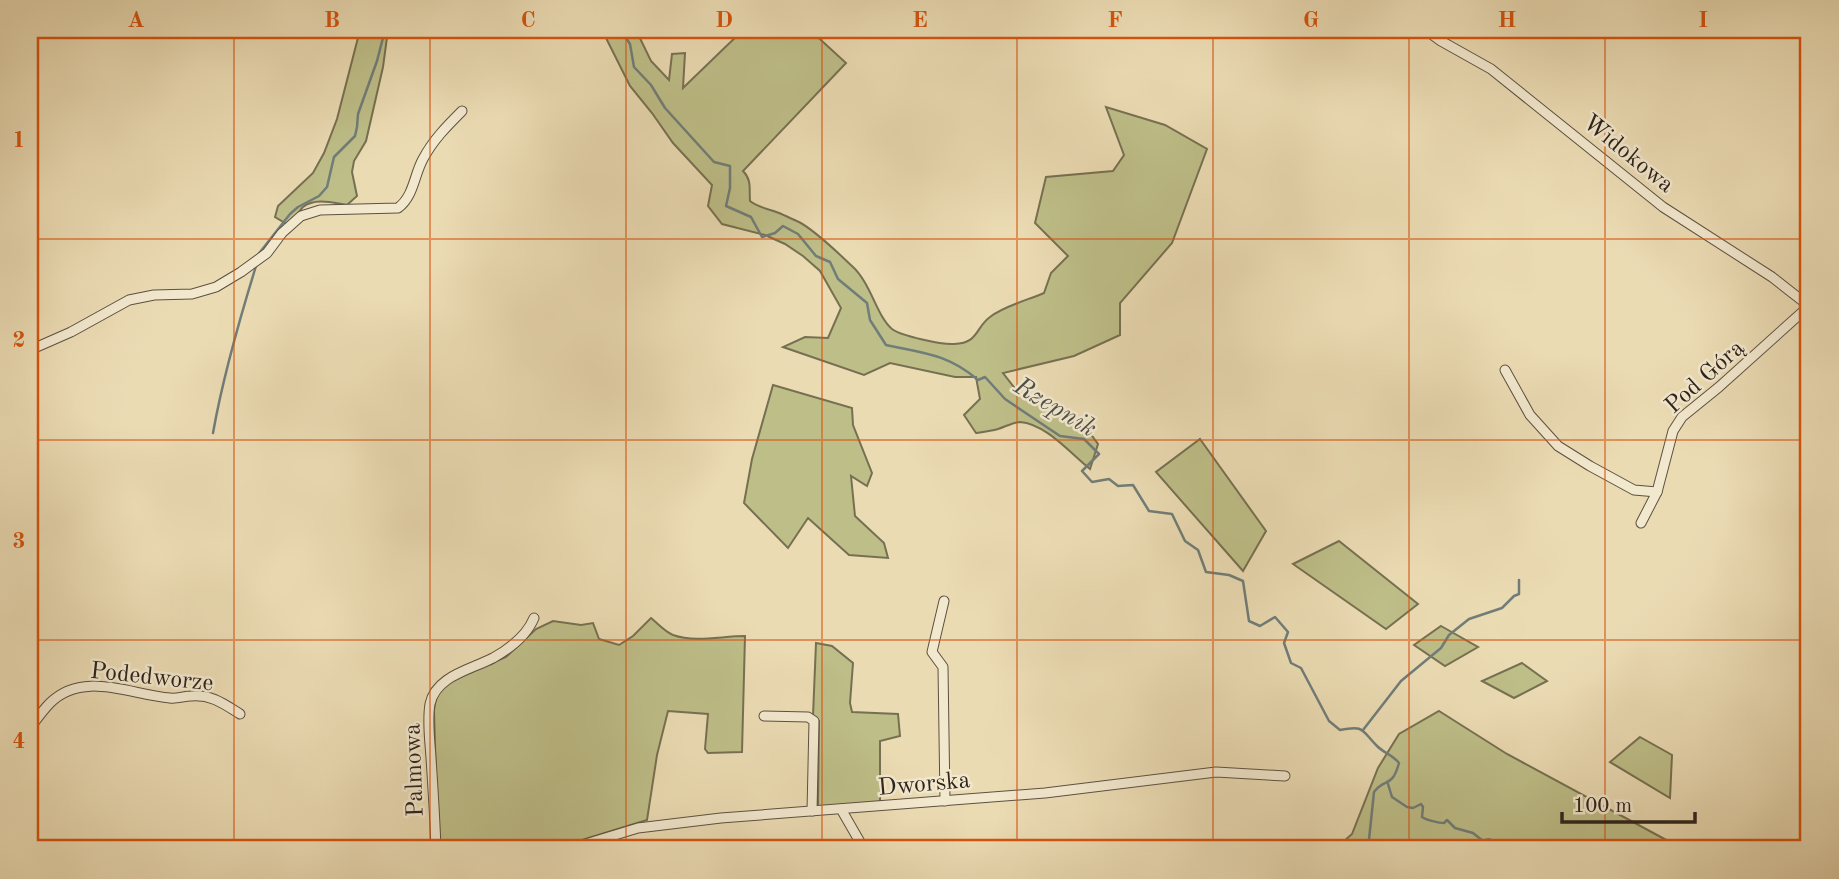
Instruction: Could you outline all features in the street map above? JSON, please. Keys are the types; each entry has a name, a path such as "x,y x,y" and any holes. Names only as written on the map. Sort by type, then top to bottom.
{"street":[{"name":"Widokowa","path":"1426,30 1491,69 1663,207 1772,277 1809,306"},
{"path":"30,350 71,332 129,300 154,295 192,294 216,287 267,253 282,233 300,216 320,210 398,208 406,202 421,162 435,137 462,111"},
{"name":"Pod Górą","path":"1641,523 1657,492 1673,430 1682,417 1809,306"},
{"path":"1505,370 1530,415 1558,446 1634,490 1657,492"},
{"path":"944,601 932,652 943,667 945,801"},
{"name":"Palmowa","path":"436,849 429,730 430,703 439,686 455,675 508,649 530,628 534,618"},
{"name":"Podedworze","path":"30,728 50,703 60,696 77,688 99,686 172,699 204,695 218,700 240,714"},
{"path":"764,716 808,717 814,722 812,811"},
{"name":"Dworska","path":"569,849 638,828 720,818 1045,793 1216,772 1285,776"},
{"path":"842,809 864,849"}],"green space":[{"path":"360,30 388,30 383,67 366,141 354,161 352,172 357,196 347,205 325,202 308,204 301,209 290,226 275,217 278,206 313,173 324,153 337,119"},
{"path":"602,30 636,30 651,61 669,80 672,54 685,53 683,88 743,30 810,30 846,63 743,171 749,181 750,201 799,222 812,231 859,273 892,329 932,342 954,344 968,341 985,321 996,313 1044,293 1051,273 1068,256 1035,223 1046,177 1113,171 1124,155 1106,107 1165,125 1207,149 1172,243 1120,303 1120,335 1074,356 1003,373 1017,391 1084,425 1098,444 1090,469 1057,440 1030,424 1017,422 976,433 964,415 980,399 976,377 955,377 890,363 864,375 783,347 805,337 828,338 841,308 820,271 785,244 765,235 722,224 708,206 712,185 673,143 630,86"},
{"path":"773,385 852,408 853,425 872,473 867,486 851,476 855,516 884,543 888,558 849,555 808,518 788,548 744,503 752,459"},
{"path":"1200,439 1266,531 1243,571 1156,472"},
{"path":"1339,541 1418,604 1386,629 1293,564"},
{"path":"651,618 667,632 682,637 700,639 745,636 742,752 708,753 705,749 708,714 668,711 657,755 647,820 553,849 438,849 434,710 436,697 447,683 506,657 536,629 553,621 581,625 593,623 599,639 619,645 633,636"},
{"path":"1441,626 1478,647 1445,666 1414,645"},
{"path":"816,643 832,646 853,663 850,703 852,712 898,714 900,736 880,741 880,802 818,808 819,721 813,716"},
{"path":"1522,663 1547,681 1514,698 1482,681"},
{"path":"1439,711 1507,754 1683,849 1335,849 1352,834 1378,768 1399,734"},
{"path":"1640,737 1672,755 1670,798 1610,762"}],"waterway":[{"path":"257,256 290,214 319,196 327,187 334,157 355,136 358,114 385,30"},
{"name":"Rzepnik","path":"621,30 630,44 634,67 651,85 665,108 714,162 730,166 730,188 726,206 751,217 762,237 775,233 783,226 798,234 816,256 830,262 838,279 867,303 870,320 886,345 945,360 978,380 985,377 1005,399 1060,436 1084,439 1099,454 1082,471 1092,482 1109,479 1118,486 1133,485 1149,511 1172,514 1185,541 1198,550 1206,572 1229,575 1243,581 1249,621 1260,626 1275,617 1288,632 1284,643 1291,663 1301,668 1329,721 1340,730 1362,730 1399,763 1391,780 1374,792 1368,849"},
{"path":"213,433 232,349 256,266"},
{"path":"1363,730 1401,681 1441,648 1449,635 1469,619 1502,608 1519,594 1519,580"},
{"path":"1388,784 1392,797 1407,807 1413,808 1421,804 1422,817 1442,823 1447,820 1455,828 1473,833 1483,841 1493,841 1496,843 1495,849"}]}
